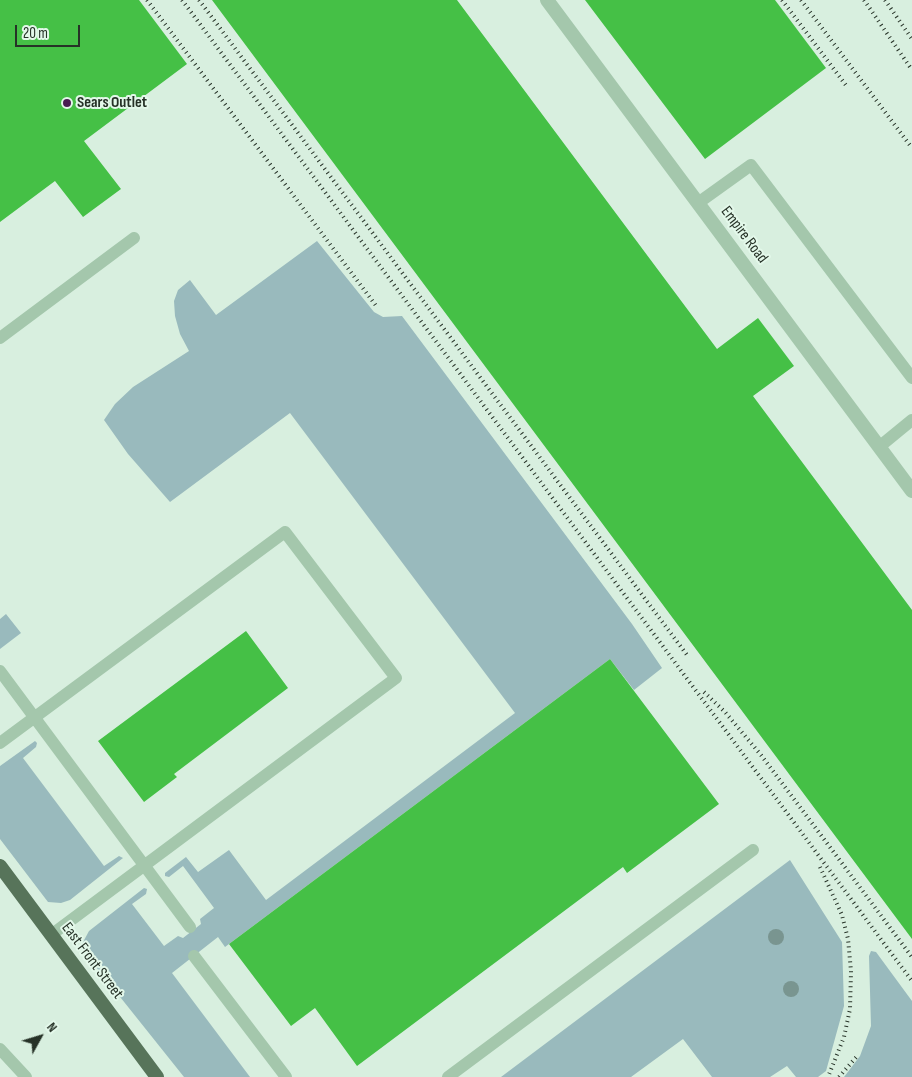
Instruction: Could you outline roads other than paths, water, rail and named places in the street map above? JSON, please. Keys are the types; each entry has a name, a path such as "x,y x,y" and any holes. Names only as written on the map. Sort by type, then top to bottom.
{"main road":[{"name":"East Front Street","path":"0,866 157,1077"}],"street":[{"name":"Empire Road","path":"547,0 912,491"}],"lane":[{"path":"698,203 751,165 912,378"},
{"path":"0,338 134,238"},
{"path":"879,446 912,420"},
{"path":"0,743 286,532 396,678 51,935"},
{"path":"0,671 190,927"},
{"path":"448,1077 753,850"},
{"path":"194,956 286,1077"},
{"path":"0,1049 26,1077"}],"railway":[{"path":"147,0 377,307"},
{"path":"182,0 912,981"},
{"path":"199,0 687,655"},
{"path":"782,0 848,88"},
{"path":"801,0 912,148"},
{"path":"864,0 912,70"},
{"path":"885,0 912,39"},
{"path":"704,692 725,712 761,755 912,957"},
{"path":"820,867 842,915 848,939 851,971 850,1009 844,1037 828,1077"},
{"path":"839,1077 858,1055"}],"place":[{"name":"Sears Outlet","path":"67,103"}]}
